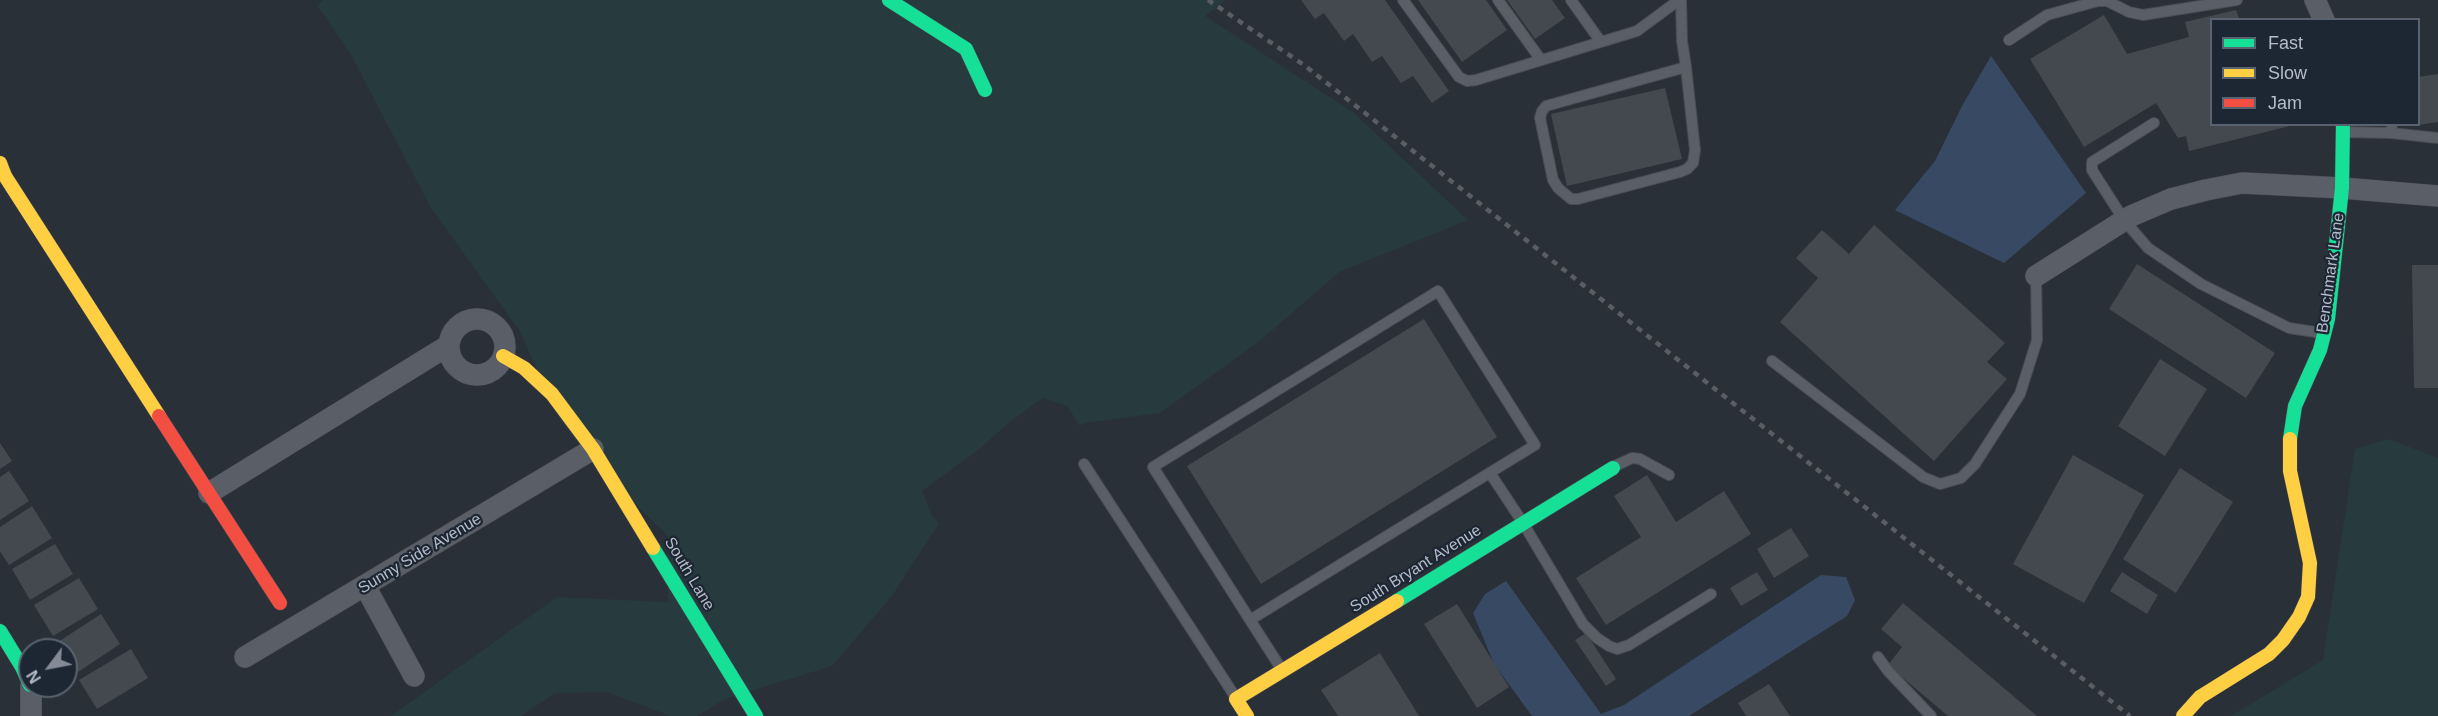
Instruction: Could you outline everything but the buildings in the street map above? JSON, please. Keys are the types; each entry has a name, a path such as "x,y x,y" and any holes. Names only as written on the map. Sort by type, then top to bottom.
{"street":[{"path":"889,0 966,49 985,90"},
{"path":"2315,0 2323,18"},
{"name":"Benchmark Lane","path":"2183,716 2200,697 2269,654 2289,632 2308,597 2310,563 2290,471 2290,440 2295,406 2320,350 2328,319 2342,188 2343,128"},
{"path":"0,163 6,176 280,603"},
{"path":"2036,276 2124,220 2171,199 2242,183 2438,196"},
{"path":"481,320 490,322 497,328 505,346 499,364 492,371 475,375 466,373 453,362 449,345 451,336 462,323 481,320"},
{"path":"209,494 449,345"},
{"name":"South Lane","path":"503,356 524,368 552,394 593,449 756,716"},
{"name":"Sunny Side Avenue","path":"245,657 593,449"},
{"name":"South Bryant Avenue","path":"1236,699 1613,468"},
{"path":"365,586 414,676"},
{"path":"0,631 18,660"},
{"path":"30,698 31,716"},
{"path":"1236,699 1247,716"}],"lane":[{"path":"1403,0 1459,77 1467,81 1637,31 1680,0"},
{"path":"1498,0 1541,60"},
{"path":"1571,0 1601,42"},
{"path":"1680,0 1695,150 1693,163 1687,169 1578,199 1571,199 1558,188 1553,180 1540,118 1546,106 1686,68"},
{"path":"2009,40 2047,15 2098,1 2107,1 2129,12 2143,15 2237,0"},
{"path":"2154,123 2091,162 2092,170 2124,220 2148,248 2201,284 2289,328 2324,334"},
{"path":"2343,128 2391,129 2438,138"},
{"path":"1772,361 1923,477 1940,484 1961,478 1975,464 2020,394 2037,340 2036,276"},
{"path":"1250,620 1535,445 1438,291 1153,467 1250,620 1282,670"},
{"path":"1613,468 1632,458 1647,462 1669,475"},
{"path":"1084,464 1236,699"},
{"path":"1490,473 1523,523 1583,624 1609,646 1617,649 1629,645 1711,594"},
{"path":"1878,657 1888,671 1931,716"}],"green space":[{"path":"323,0 1226,0 1205,16 1354,113 1468,220 1339,272 1261,340 1160,413 1084,423 1080,426 1067,406 1043,398 922,491 933,517 939,523 892,596 832,666 725,699 697,716 671,716 607,692 555,693 521,716 391,716 557,597 668,602 667,535 592,461 561,421 519,330 431,208 351,55 317,5"},
{"path":"2389,439 2438,458 2438,716 2231,716 2323,660 2355,449"}],"water":[{"path":"1991,56 2086,193 2004,263 1895,210 1935,161 1962,106"},
{"path":"1821,575 1846,577 1855,600 1847,616 1689,716 1532,716 1494,664 1473,613 1485,594 1506,581 1601,714 1624,705"}],"railway":[{"path":"1208,0 1304,65 2130,716"}],"traffic: fast":[{"path":"889,0 966,49 985,90"},
{"path":"2290,439 2295,406 2320,350 2328,319 2342,188 2343,126"},
{"path":"1397,601 1613,468"},
{"path":"653,548 756,716"},
{"path":"0,631 18,660"}],"traffic: slow":[{"path":"0,163 5,176 159,416"},
{"path":"503,356 524,368 552,394 593,449 653,548"},
{"path":"2183,716 2200,697 2269,654 2283,640 2299,617 2308,597 2310,563 2290,471 2290,439"},
{"path":"1247,716 1236,699 1397,601"}],"traffic: jam":[{"path":"159,416 280,603"}]}
